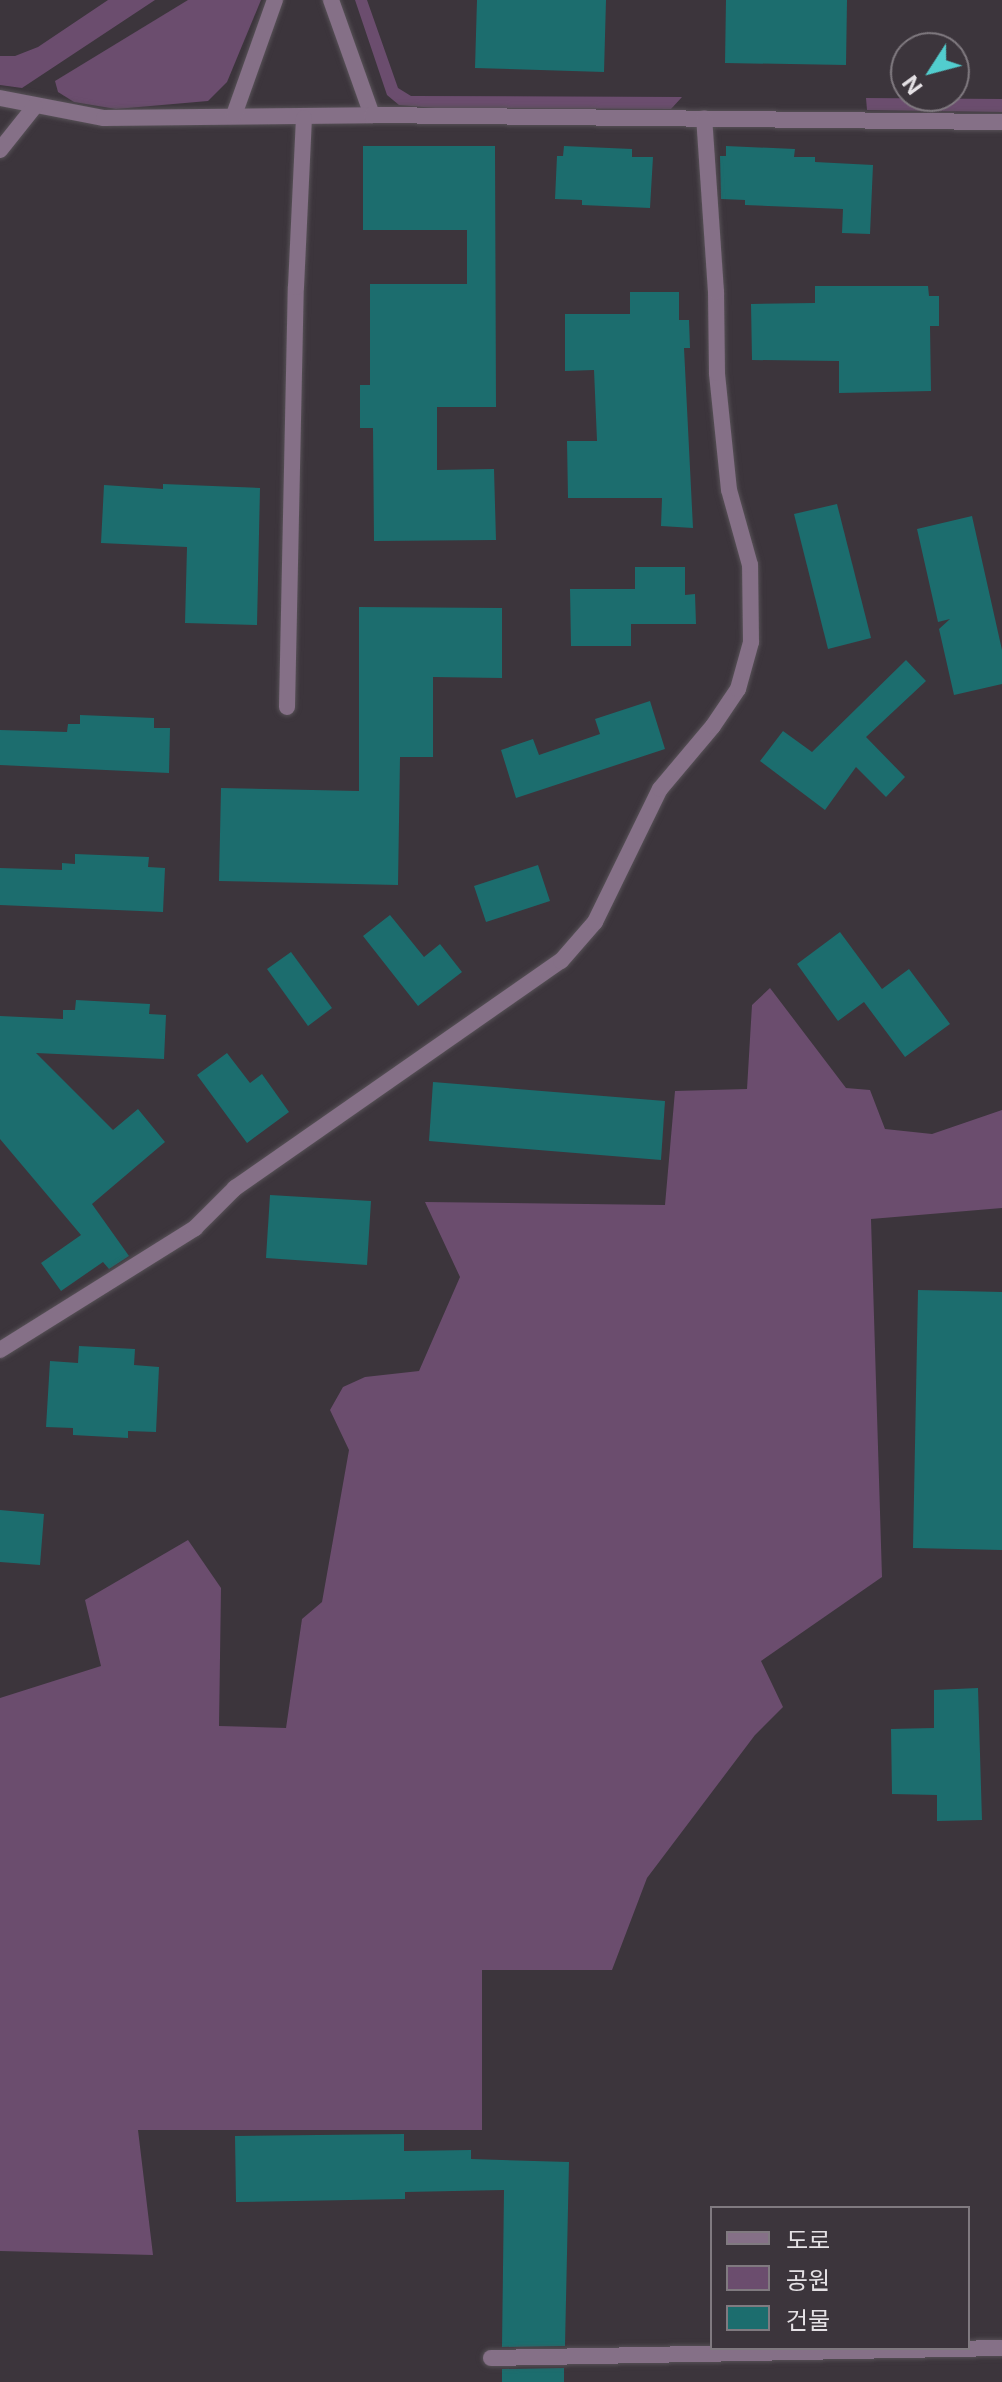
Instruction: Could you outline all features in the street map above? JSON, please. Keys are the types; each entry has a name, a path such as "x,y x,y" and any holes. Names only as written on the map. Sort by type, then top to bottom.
{"street":[{"path":"234,115 275,0"},
{"path":"331,0 372,115"},
{"path":"0,98 104,118 372,115 704,118 862,123 1002,122"},
{"path":"0,150 35,106"},
{"path":"287,707 296,287 304,118"},
{"path":"0,1350 195,1228 235,1188 561,961 595,922 660,789 713,726 738,689 751,642 750,565 729,490 717,373 716,292 704,118"},
{"path":"970,2349 1002,2348"},
{"path":"491,2358 900,2350"}],"green space":[{"path":"108,0 155,0 22,88 0,85 0,56 15,56 38,47"},
{"path":"188,0 261,0 227,82 208,101 116,109 74,102 58,92 55,81"},
{"path":"355,0 367,0 398,88 411,96 682,97 671,109 435,108 399,105 387,95"},
{"path":"866,98 890,98 890,110 867,110"},
{"path":"970,99 1002,99 1002,112 970,112"},
{"path":"770,988 846,1088 870,1090 885,1129 932,1134 1002,1110 1002,1208 871,1219 882,1577 761,1661 783,1707 755,1735 647,1878 612,1970 482,1970 482,2130 138,2130 153,2255 0,2251 0,1698 101,1666 85,1600 188,1540 221,1588 219,1726 286,1728 302,1619 322,1602 349,1450 330,1410 343,1387 365,1377 419,1371 460,1277 425,1202 665,1205 675,1091 747,1089 752,1005"}],"building":[{"path":"477,0 606,0 604,72 475,68"},
{"path":"726,0 847,0 846,65 725,63"},
{"path":"363,146 495,146 496,407 437,407 437,470 494,469 496,540 374,541 373,428 360,428 360,385 370,385 370,284 467,284 467,230 363,230"},
{"path":"564,146 632,149 632,157 653,157 650,208 582,205 582,200 555,199 557,156 563,156"},
{"path":"726,146 795,149 794,157 815,157 815,162 873,165 870,234 842,233 843,209 745,205 745,200 721,199 720,156 726,156"},
{"path":"815,286 928,286 929,296 939,296 939,326 930,326 931,391 839,393 839,361 752,360 751,304 815,303"},
{"path":"630,292 679,292 679,320 689,320 690,348 684,348 693,528 661,526 662,498 568,498 567,441 597,441 594,370 565,371 565,314 630,314"},
{"path":"163,484 260,488 257,625 185,623 187,547 101,543 104,485 163,489"},
{"path":"837,504 871,638 828,649 794,514"},
{"path":"972,516 1002,650 1002,684 954,695 939,629 950,619 938,622 917,529"},
{"path":"635,567 685,567 685,595 695,594 696,624 631,624 631,646 571,646 570,589 635,589"},
{"path":"359,607 502,608 502,678 433,677 433,757 400,757 398,885 219,881 221,788 359,791"},
{"path":"906,660 926,681 866,737 905,777 886,797 856,767 825,810 760,761 783,731 812,752"},
{"path":"650,701 665,749 516,798 501,750 533,739 539,755 600,734 595,719"},
{"path":"80,715 154,718 154,728 170,728 169,773 0,765 0,730 67,732 68,724 80,724"},
{"path":"75,854 149,857 148,867 165,868 163,912 0,905 0,868 62,870 62,863 75,864"},
{"path":"538,865 550,901 486,922 474,886"},
{"path":"390,915 424,957 440,944 462,972 418,1006 363,936"},
{"path":"840,932 882,989 909,969 950,1024 905,1057 864,1002 838,1021 797,964"},
{"path":"291,952 332,1008 308,1026 267,969"},
{"path":"76,1000 150,1004 149,1014 166,1015 164,1059 36,1053 113,1130 138,1109 165,1142 92,1204 129,1256 109,1269 103,1262 61,1291 41,1263 81,1235 0,1139 0,1016 63,1019 63,1010 75,1010"},
{"path":"227,1053 250,1083 262,1074 289,1112 247,1143 197,1075"},
{"path":"433,1082 665,1101 661,1160 429,1141"},
{"path":"270,1195 371,1201 367,1265 266,1258"},
{"path":"918,1290 1002,1292 1002,1550 913,1548"},
{"path":"79,1346 135,1349 134,1365 159,1367 156,1432 128,1431 128,1438 73,1435 73,1428 46,1427 50,1361 78,1363"},
{"path":"0,1510 44,1514 40,1565 0,1562"},
{"path":"978,1688 982,1820 937,1821 937,1795 892,1794 891,1729 934,1728 934,1690"},
{"path":"404,2134 404,2151 471,2150 471,2159 569,2162 565,2346 502,2347 504,2190 405,2192 405,2199 236,2202 235,2136"},
{"path":"564,2368 564,2382 502,2382 502,2369"}]}
